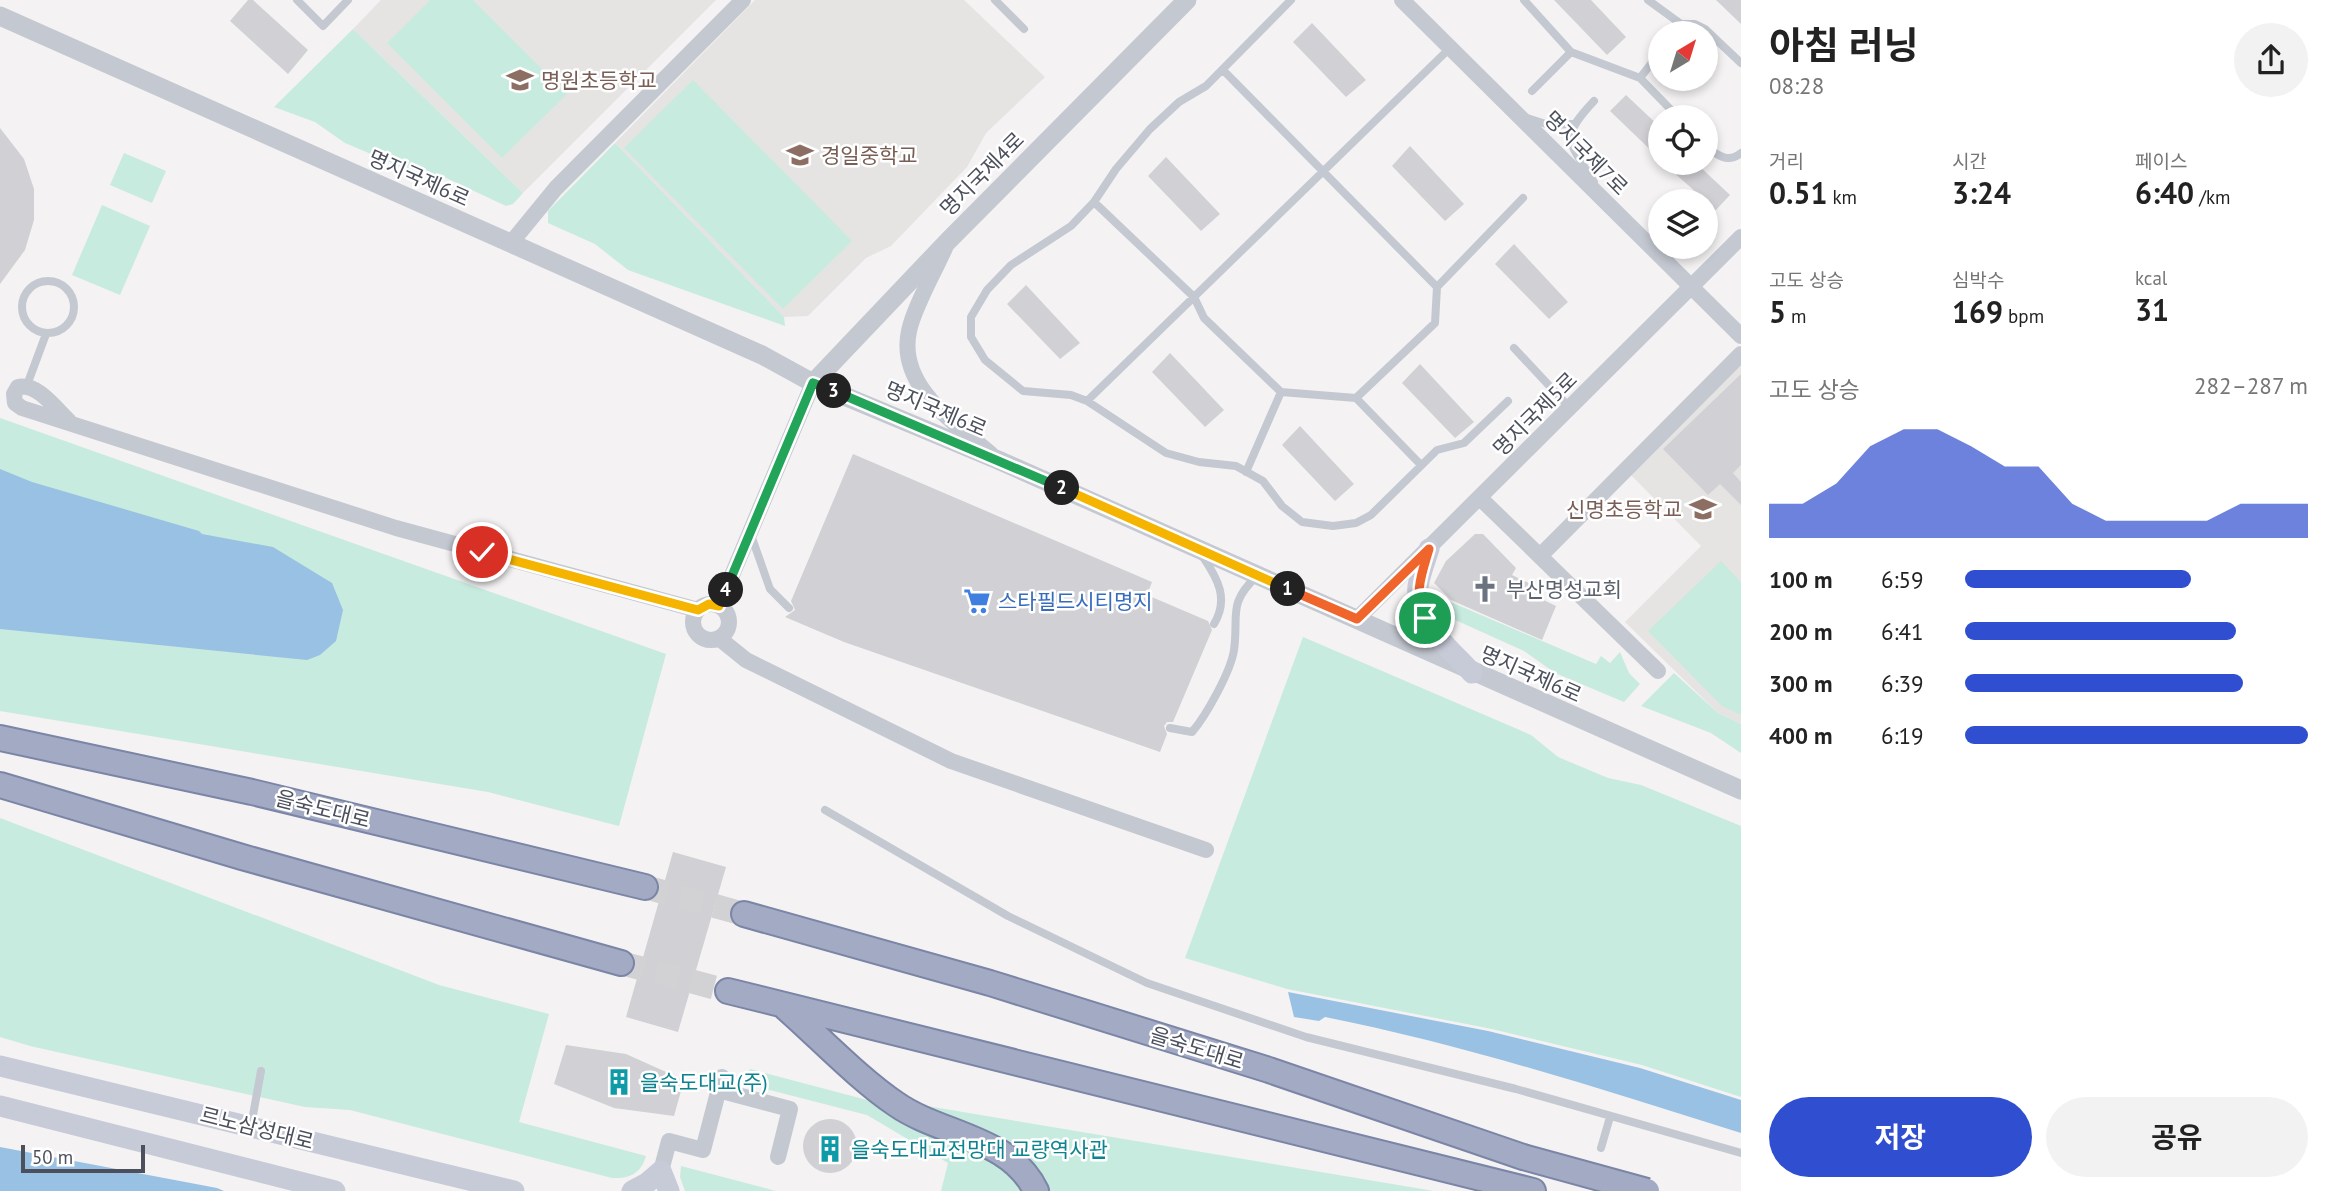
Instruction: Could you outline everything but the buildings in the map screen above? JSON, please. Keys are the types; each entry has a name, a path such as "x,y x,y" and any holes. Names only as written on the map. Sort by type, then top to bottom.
{"highway":[{"name":"을숙도대로","path":"0,738 252,792 645,887"},
{"path":"0,785 242,857 621,963"},
{"name":"을숙도대로","path":"744,914 1003,988 1269,1070 1524,1157 1647,1191"},
{"path":"728,991 1525,1189"},
{"path":"782,1005 897,1105 1003,1154 1030,1178 1036,1191"}],"main road":[{"path":"1429,549 1418,586 1421,611 1472,673"},
{"name":"르노삼성대로","path":"0,1066 514,1191"},
{"name":"르노삼성대로","path":"0,1106 335,1191"},
{"path":"632,1191 648,1183 661,1171 669,1191"}],"street":[{"path":"511,243 556,188 743,0"},
{"name":"명지국제4로","path":"813,383 948,241 1186,0"},
{"name":"명지국제7로","path":"1402,0 1741,336"},
{"name":"명지국제6로","path":"0,16 762,355 813,383 998,460 1357,619 1472,673 1741,790"},
{"name":"명지국제5로","path":"1357,619 1741,237"},
{"path":"948,241 908,332 911,370 928,400 998,460"},
{"path":"1540,556 1741,354"},
{"path":"719,606 813,383"},
{"path":"27,385 18,387 14,394 15,403 22,408 396,528 698,610"},
{"path":"1480,498 1658,671"},
{"path":"709,604 726,611 728,630 720,639 708,640 698,635 693,620 698,610 709,604"},
{"path":"720,639 746,660 951,761 1206,850"},
{"path":"661,1171 669,1141 703,1150 720,1083 790,1109 778,1157"}],"lane":[{"path":"297,0 323,26 348,0"},
{"path":"995,0 1024,29"},
{"path":"1291,0 1223,71 1206,86 1179,102 1150,129 1116,169 1094,202 1071,226 1040,249 1010,265 987,290 971,317 971,337 985,360 1023,391 1071,395 1087,401 1166,453 1199,462 1236,466 1263,481 1282,506 1302,522 1333,526 1356,523 1371,514 1437,450 1464,443 1508,401"},
{"path":"1524,0 1571,52 1640,78 1666,105"},
{"path":"1648,0 1677,21"},
{"path":"1718,41 1741,63"},
{"path":"1087,401 1450,48"},
{"path":"1532,91 1571,52"},
{"path":"1640,78 1648,68"},
{"path":"1223,71 1437,287"},
{"path":"1594,101 1572,124 1571,144 1609,205"},
{"path":"1512,110 1531,121 1549,125 1572,124"},
{"path":"1718,154 1723,158 1735,158 1741,153"},
{"path":"1356,398 1435,323 1437,287 1523,198"},
{"path":"1094,202 1194,297 1204,318 1281,392 1356,398 1421,465"},
{"path":"53,281 61,285 72,298 73,315 63,329 46,334 25,321 22,304 24,296 36,284 53,281"},
{"path":"27,385 46,334"},
{"path":"1514,348 1570,408"},
{"path":"1246,472 1281,392"},
{"path":"750,532 769,589 789,608"},
{"path":"1198,548 1221,583 1220,613 1214,624"},
{"path":"1170,728 1192,732 1205,717 1234,652 1235,610 1242,590 1258,575"},
{"path":"825,810 1008,916 1147,982 1306,1037 1516,1089 1741,1153"},
{"path":"251,1127 261,1070"},
{"path":"1601,1148 1610,1117"}],"shaded area":[{"name":"명원초등학교","path":"381,0 716,0 523,193 353,29"},
{"name":"경일중학교","path":"755,0 964,0 1045,77 986,133 967,167 891,246 866,258 808,316 784,317 615,143"},
{"name":"신명초등학교","path":"1741,364 1741,724 1718,713 1625,622 1701,546 1629,473"}],"green space":[{"path":"430,0 473,0 567,94 502,158 387,43"},
{"path":"353,29 523,193 513,204 506,206 442,176 416,173 345,143 315,122 274,107"},
{"path":"693,80 852,241 783,309 624,148"},
{"path":"615,143 784,317 785,326 628,270 595,244 548,223 548,211"},
{"path":"124,153 166,171 152,203 110,185"},
{"path":"102,205 150,226 120,295 72,275"},
{"path":"0,418 666,654 619,826 488,792 0,711"},
{"path":"1721,561 1741,582 1741,715 1722,706 1648,631"},
{"path":"1439,597 1596,664 1601,656 1610,663 1620,652 1629,673 1640,684 1624,702 1555,673 1524,651 1451,618"},
{"path":"1303,637 1531,735 1558,757 1608,778 1641,785 1741,826 1741,1097 1642,1065 1492,1029 1287,989 1185,958"},
{"path":"1674,673 1718,713 1741,724 1741,753 1711,733 1641,706"},
{"path":"0,818 439,985 549,1014 519,1122 646,1156 644,1162 634,1174 612,1178 350,1110 305,1107 0,1037"},
{"path":"750,1069 867,1100 914,1119 997,1159 1029,1191 941,1191 948,1163 867,1115 746,1084"},
{"path":"927,1106 1434,1191 1042,1191 925,1109"},
{"path":"681,1166 776,1191 685,1191 680,1177"}],"water":[{"path":"0,469 32,482 202,534 273,547 332,583 343,610 336,641 320,655 307,660 0,629"},
{"path":"1288,992 1488,1031 1640,1068 1741,1100 1741,1133 1534,1069 1430,1041 1325,1017 1319,1021 1294,1017"},
{"path":"0,1147 217,1188 224,1191 0,1191"}],"tunnel":[{"path":"645,887 744,914"},
{"path":"621,963 728,991"}],"place":[{"name":"명원초등학교","path":"520,80"},
{"name":"경일중학교","path":"800,155"},
{"name":"신명초등학교","path":"1703,509"},
{"name":"부산명성교회","path":"1485,589"},
{"name":"스타필드시티명지","path":"977,601"},
{"name":"을숙도대교(주)","path":"619,1082"},
{"name":"을숙도대교전망대 교량역사관","path":"830,1149"}],"route":[{"path":"482,552 698,610 709,604 719,606 813,383 998,460 1357,619 1429,549 1418,586 1419,604 1425,618"}]}
